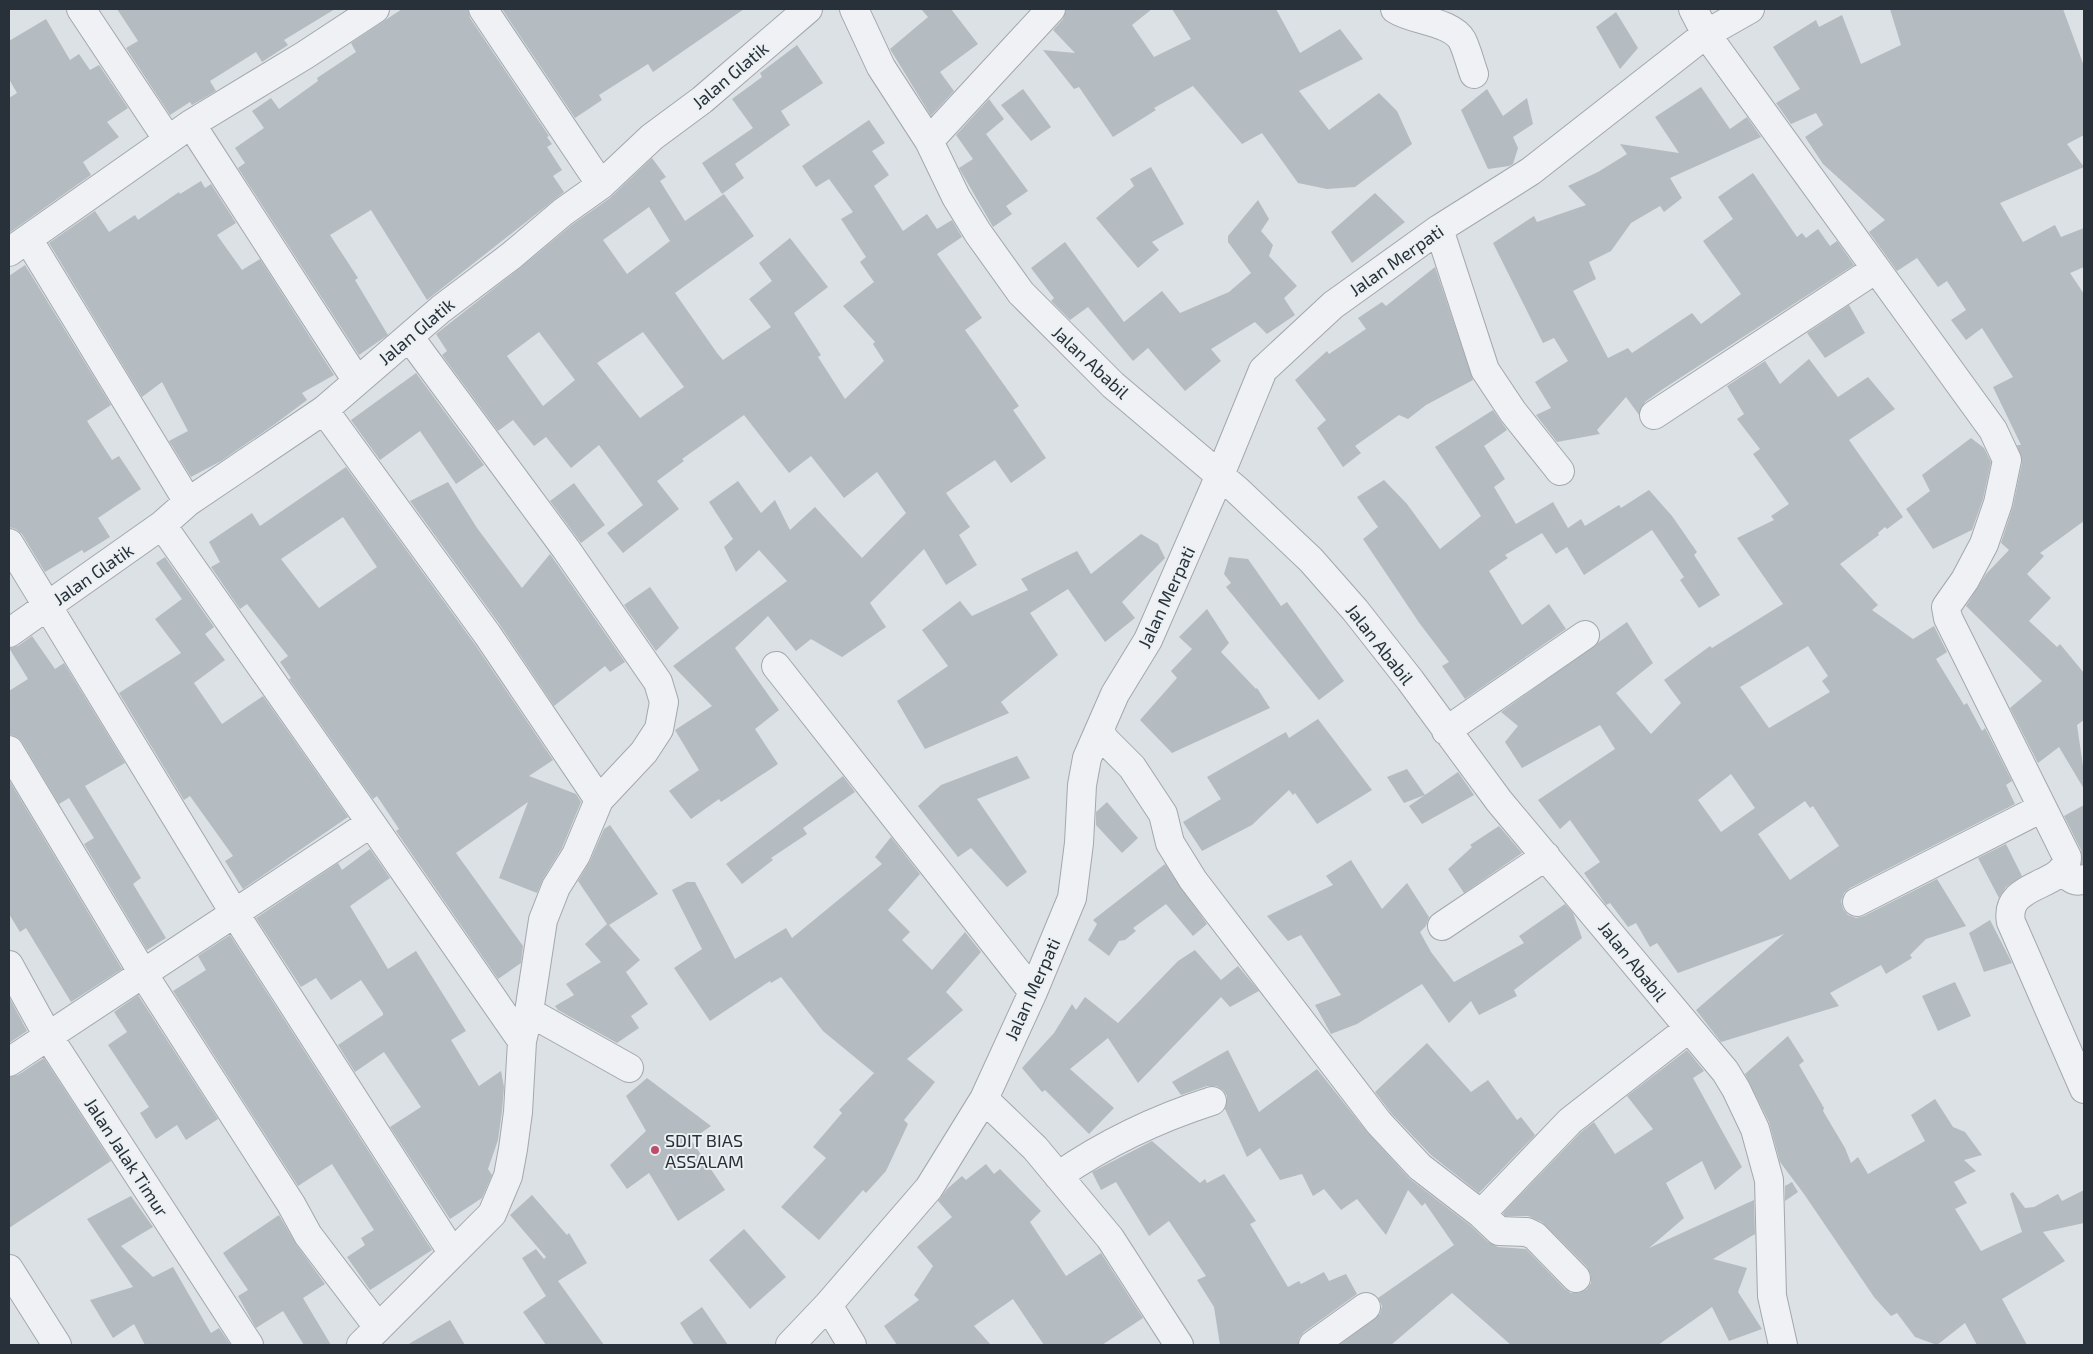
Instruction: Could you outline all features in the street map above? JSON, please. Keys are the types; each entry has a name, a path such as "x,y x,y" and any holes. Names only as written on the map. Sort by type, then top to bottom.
{"street":[{"path":"81,9 168,140"},
{"path":"188,502 18,246 191,124 305,55 375,9"},
{"path":"483,9 601,184"},
{"name":"Jalan Glatik","path":"9,633 162,525 188,502 324,410 410,338 441,309 601,184 652,137 702,100 808,9"},
{"name":"Jalan Ababil","path":"854,9 881,67 929,141 960,204 1021,293 1113,385 1220,475 1311,560 1354,610 1499,801 1725,1071 1736,1088 1755,1129 1769,1180 1772,1296 1783,1345"},
{"path":"929,141 1051,9"},
{"path":"1395,9 1403,14 1449,28 1462,39 1474,74"},
{"path":"1693,9 1706,34 1993,430 2007,460 1998,503 1984,544 1965,580 1946,607 1948,618 2067,857 2067,864 2073,875 2025,892 2016,900 2009,913 2011,922 2084,1089"},
{"name":"Jalan Merpati","path":"790,1345 828,1306 929,1188 984,1099 1033,992 1072,898 1079,843 1082,785 1087,758 1115,694 1148,640 1220,475 1263,370 1333,304 1439,229 1532,171 1706,34 1750,9"},
{"path":"191,124 357,381"},
{"path":"1439,229 1485,370 1513,412 1560,471"},
{"path":"1654,415 1876,268"},
{"path":"9,750 144,975 290,1204 369,1336 492,1214 503,1193 508,1176 518,1112 522,1041 529,1012 543,920 556,887 576,855 599,800 644,752 658,729 664,702 658,682 554,533 410,338"},
{"path":"324,410 487,634 599,800"},
{"path":"162,525 522,1041"},
{"path":"9,543 235,914 452,1252"},
{"path":"1446,731 1585,635"},
{"path":"776,666 1033,992"},
{"path":"1099,730 1106,741 1132,767 1163,814 1170,843 1193,880 1379,1123 1420,1167 1481,1214 1499,1231 1527,1232 1535,1236 1576,1278"},
{"path":"1857,902 2042,808"},
{"path":"9,1062 144,975 371,823"},
{"path":"1442,926 1546,856"},
{"name":"Jalan Jalak Timur","path":"9,965 48,1036 249,1345"},
{"path":"529,1012 629,1068"},
{"path":"1481,1214 1570,1121 1688,1029"},
{"path":"984,1099 1035,1148 1110,1238 1179,1345"},
{"path":"1058,1176 1086,1157 1130,1132 1170,1114 1212,1101"},
{"path":"9,1269 58,1345"},
{"path":"828,1306 852,1345"},
{"path":"1313,1345 1366,1307"}],"building":[{"path":"117,9 335,9 284,40 288,45 262,62 256,52 210,81 216,91 192,105 190,102 170,115 126,48 138,41"},
{"path":"402,9 468,9 470,18 549,136 547,137 552,144 547,147 562,170 553,176 564,192 427,300 371,210 330,235 358,278 355,280 388,335 359,355 238,168 245,163 235,148 264,128 252,111 271,98 279,109 318,81 317,78 356,52 351,43"},
{"path":"502,9 744,9 653,72 648,64 599,95 602,100 575,118"},
{"path":"921,9 951,9 978,44 940,72 954,91 931,116 890,49 928,17"},
{"path":"1066,9 1152,9 1132,25 1154,57 1191,39 1172,9 1276,9 1300,53 1340,29 1363,59 1299,91 1329,130 1379,93 1397,111 1412,144 1355,187 1327,189 1298,183 1262,133 1242,144 1193,86 1154,108 1156,110 1113,137 1079,87 1074,89 1043,50 1075,53 1053,30 1063,19"},
{"path":"1890,9 2063,9 2084,66 2084,135 2067,144 2084,167 2000,203 2023,242 2055,225 2061,237 2084,228 2084,267 2070,273 2084,294 2084,521 2040,553 2044,556 2027,574 2051,598 2029,621 2057,647 2060,644 2084,673 2084,720 2077,725 2084,773 2084,789 2059,747 2038,763 2010,708 2042,681 1966,606 1986,574 2009,550 2001,543 2013,506 2022,463 2017,445 2021,445 1993,387 2013,377 1982,328 1966,340 1951,320 1966,310 1947,281 1938,287 1917,258 1897,271 1869,232 1885,220 1823,164 1805,137 1823,125 1816,113 1791,124 1776,103 1800,89 1773,47 1816,20 1819,27 1842,15 1861,64 1901,45"},
{"path":"1616,12 1638,48 1620,69 1596,27"},
{"path":"46,19 70,60 79,54 90,70 99,65 128,108 107,122 119,137 83,162 91,175 9,233 9,98 17,93 9,79 9,41"},
{"path":"797,45 823,83 781,111 790,125 735,164 744,178 722,194 702,163 753,128 732,99 762,77 760,73"},
{"path":"1701,87 1730,129 1747,117 1761,137 1670,178 1682,198 1664,212 1660,206 1631,223 1611,251 1589,262 1596,279 1573,291 1608,358 1628,348 1632,353 1692,313 1701,324 1741,294 1703,241 1733,219 1718,197 1753,173 1797,237 1802,233 1806,238 1818,229 1830,246 1837,241 1854,265 1663,389 1645,402 1639,415 1626,397 1597,430 1600,434 1557,442 1536,415 1551,408 1535,382 1568,361 1554,338 1543,343 1493,243 1534,216 1537,222 1586,205 1568,186 1598,172 1627,154 1620,144 1679,153 1655,117"},
{"path":"1023,89 1051,127 1031,141 1001,105"},
{"path":"1487,89 1503,116 1527,98 1533,124 1513,137 1518,148 1513,164 1509,166 1488,169 1461,110"},
{"path":"989,99 1004,119 986,134 1028,191 1006,206 1012,214 993,227 959,168 973,159 956,135"},
{"path":"869,120 885,143 872,151 889,175 874,186 903,231 927,214 937,229 952,220 962,237 937,254 982,318 965,330 1019,406 1013,410 1046,458 1011,483 995,460 946,493 970,527 959,535 977,565 946,585 924,549 870,603 886,627 842,657 811,639 796,651 768,616 735,648 779,710 755,729 778,764 721,802 719,799 691,819 669,791 699,770 675,730 712,706 673,666 787,581 759,550 736,572 724,547 733,539 709,502 738,481 761,513 775,500 790,530 815,507 862,558 906,513 877,472 844,498 811,456 789,473 744,415 682,459 684,461 657,481 679,509 623,553 607,533 643,505 599,445 571,468 546,437 534,446 513,420 498,431 442,355 447,351 436,334 573,224 610,198 652,158 666,177 660,181 685,221 724,194 754,236 675,293 717,353 723,360 771,327 749,299 772,281 759,263 790,238 828,287 794,313 821,355 818,357 845,399 884,361 873,344 875,342 843,306 874,282 860,262 866,257 841,219 853,212 829,179 816,187 802,166","holes":["649,207 670,241 627,274 603,240","539,332 575,380 543,406 507,356","643,332 684,387 640,418 597,363"]},
{"path":"1151,167 1184,224 1152,242 1159,250 1138,268 1096,218 1134,186 1130,179"},
{"path":"201,181 205,188 211,184 236,223 217,235 242,270 260,259 334,375 302,393 307,400 275,424 221,461 191,477 169,441 188,431 162,382 142,397 49,243 95,211 109,232 135,215 138,220 179,192 180,194"},
{"path":"1375,193 1405,222 1352,263 1331,232"},
{"path":"1258,200 1269,219 1261,231 1273,245 1269,256 1297,286 1284,298 1295,315 1267,334 1255,322 1211,349 1221,361 1185,391 1148,348 1133,361 1088,307 1070,320 1051,301 1054,298 1031,268 1065,242 1124,322 1162,291 1180,313 1229,292 1251,273 1228,242 1228,236"},
{"path":"25,265 111,405 87,421 112,460 119,456 141,489 98,518 110,537 84,553 82,550 45,572 22,534 16,529 9,527 9,276"},
{"path":"1435,267 1473,380 1426,405 1408,419 1399,415 1355,446 1361,453 1343,467 1317,428 1326,420 1295,380 1327,351 1329,354 1366,329 1358,318 1382,302 1386,306"},
{"path":"1849,305 1865,333 1825,358 1807,333"},
{"path":"1809,359 1838,397 1868,377 1895,409 1849,440 1903,517 1887,529 1885,527 1878,533 1879,535 1840,564 1878,605 1872,610 1913,639 1934,626 1947,652 1936,659 1964,705 1967,703 1982,731 1985,728 2012,781 2006,785 2015,804 1850,888 1844,893 1841,901 1843,909 1848,915 1856,918 1864,916 1937,879 1966,926 1926,939 1910,955 1912,958 1886,974 1881,965 1830,993 1839,1006 1721,1042 1696,1010 1784,934 1678,973 1657,943 1650,947 1636,923 1628,927 1610,903 1606,905 1584,873 1600,862 1570,820 1560,829 1538,800 1615,749 1600,725 1522,768 1505,742 1518,726 1501,712 1627,622 1653,663 1616,693 1651,734 1681,703 1664,680 1710,646 1712,648 1783,604 1737,538 1774,520 1771,516 1789,504 1753,454 1760,449 1737,419 1744,414 1727,386 1765,361 1780,384","holes":["1808,646 1828,676 1822,681 1830,692 1769,728 1740,687","1731,774 1755,808 1721,832 1698,800","1805,801 1810,808 1813,806 1839,846 1790,880 1758,834"]},
{"path":"416,373 484,465 456,484 420,431 380,460 351,420"},
{"path":"1493,410 1507,430 1484,446 1505,479 1494,487 1516,524 1553,502 1568,528 1581,519 1585,526 1619,505 1621,508 1649,490 1672,516 1697,552 1694,555 1720,595 1699,608 1680,580 1684,577 1652,530 1584,575 1567,547 1556,554 1542,533 1505,555 1508,558 1489,571 1522,625 1549,604 1566,629 1465,699 1442,666 1449,662 1420,624 1363,539 1378,527 1357,497 1384,480 1407,504 1440,549 1481,516 1435,447"},
{"path":"1971,438 1984,448 1991,462 1983,499 1972,530 1933,549 1906,509 1930,491 1922,475"},
{"path":"346,467 474,643 553,760 529,776 576,794 581,802 562,848 543,879 537,893 499,878 528,802 456,853 523,946 521,963 498,979 396,831 399,829 377,796 373,799 289,679 291,678 280,662 288,656 247,604 240,609 211,567 220,562 209,542 252,513 260,526","holes":["343,517 377,567 319,608 281,559"]},
{"path":"448,482 477,528 522,588 550,554 625,662 610,672 605,666 554,706 500,625 410,501"},
{"path":"574,483 605,525 581,543 550,501"},
{"path":"1141,534 1158,544 1165,558 1122,602 1135,618 1105,642 1068,589 1030,613 1058,655 1001,702 1009,713 925,749 897,701 948,666 922,630 960,601 972,616 1028,590 1021,579 1077,551 1091,574"},
{"path":"165,557 214,627 205,634 225,660 194,683 222,724 263,696 348,817 243,889 225,861 233,856 190,796 184,800 119,693 181,653 155,619 182,599 156,563"},
{"path":"1229,557 1248,559 1281,606 1287,602 1344,681 1319,700 1226,587 1231,583 1224,574"},
{"path":"650,587 679,628 656,651 624,605"},
{"path":"1207,609 1229,643 1221,652 1257,688 1270,708 1172,753 1140,720 1177,678 1171,671 1192,649 1179,637"},
{"path":"32,636 55,669 64,663 125,763 85,786 141,878 133,884 166,938 147,950 84,844 94,838 69,798 59,804 22,742 17,737 9,734 9,691 28,679 9,648 18,646"},
{"path":"1318,719 1372,790 1317,824 1295,793 1293,795 1289,790 1252,825 1202,851 1183,822 1221,799 1207,777 1286,732 1289,738"},
{"path":"1017,756 1030,778 977,799 1027,872 1007,887 971,848 958,857 918,806 941,785"},
{"path":"1407,769 1425,795 1404,803 1387,777"},
{"path":"1458,772 1474,795 1422,824 1409,806"},
{"path":"843,776 855,792 803,828 807,834 771,858 773,860 742,884 726,864"},
{"path":"9,780 122,969 71,1002 26,928 20,932 9,914"},
{"path":"1107,802 1138,838 1122,853 1096,825 1096,812"},
{"path":"2084,805 2084,864 2081,864 2081,850 2064,816"},
{"path":"610,825 658,894 609,925 640,960 626,972 648,1004 631,1016 639,1028 617,1043 558,1010 555,1006 574,995 566,984 601,962 585,944 607,924 578,881 590,861 604,829"},
{"path":"1499,826 1522,853 1464,893 1448,869 1472,847 1470,845"},
{"path":"891,837 920,874 888,910 910,932 902,940 932,970 965,932 981,952 946,992 963,1010 907,1059 935,1082 904,1120 908,1124 886,1171 866,1193 863,1190 819,1240 781,1207 826,1158 813,1147 842,1113 839,1110 874,1073 823,1031 781,977 771,983 770,981 710,1021 674,968 702,949 672,890 687,882 695,882 735,959 786,928 792,938 882,864 875,857"},
{"path":"2006,844 2022,876 2006,887 1999,898 1978,858"},
{"path":"370,849 390,878 350,906 388,969 416,951 466,1031 451,1040 479,1086 501,1071 504,1087 502,1111 498,1140 488,1169 492,1175 482,1198 450,1219 390,1127 421,1107 384,1052 355,1072 338,1045 383,1015 383,1013 361,980 331,1000 316,978 301,987 256,918 338,863 342,870"},
{"path":"1351,860 1382,909 1407,883 1429,917 1426,926 1420,932 1431,952 1454,982 1524,943 1519,936 1565,904 1573,913 1582,938 1514,990 1517,996 1479,1015 1471,1001 1449,1023 1422,984 1357,1024 1331,1034 1315,1005 1341,995 1301,935 1288,941 1267,916 1333,885 1326,876"},
{"path":"1165,864 1207,924 1193,936 1166,904 1133,928 1136,931 1125,940 1119,941 1109,956 1088,940 1097,924 1093,920"},
{"path":"1990,920 2012,963 1984,972 1969,933"},
{"path":"230,935 432,1250 370,1290 347,1257 365,1245 361,1238 374,1230 332,1164 298,1186 173,991 206,970 198,956"},
{"path":"1195,950 1221,980 1238,966 1259,991 1230,1007 1221,997 1138,1083 1108,1038 1070,1069 1114,1108 1089,1134 1045,1090 1042,1092 1022,1068 1054,1033 1072,1004 1076,1010 1085,997 1118,1023 1178,961"},
{"path":"1955,982 1971,1016 1938,1031 1922,996"},
{"path":"138,995 218,1119 186,1140 177,1125 156,1139 140,1113 149,1107 108,1045 127,1032 114,1012"},
{"path":"9,997 27,1031 9,1043"},
{"path":"1788,1036 1804,1061 1799,1065 1824,1108 1823,1111 1845,1148 1851,1163 1858,1157 1868,1174 1925,1141 1911,1115 1935,1099 1953,1127 1965,1132 1982,1155 1964,1160 1976,1171 1954,1182 1967,1203 1955,1209 1981,1251 2022,1232 2010,1194 2013,1192 2025,1208 2034,1207 2058,1194 2062,1201 2084,1190 2084,1223 2043,1232 2065,1261 2002,1299 2027,1345 1977,1345 1965,1323 1937,1345 1915,1337 1897,1313 1891,1316 1874,1297 1780,1162 1769,1122 1745,1074"},
{"path":"1427,1043 1471,1092 1488,1080 1517,1120 1521,1117 1535,1135 1479,1193 1431,1155 1391,1113 1375,1092"},
{"path":"1228,1050 1259,1112 1317,1069 1367,1132 1410,1179 1471,1226 1488,1242 1498,1247 1526,1249 1565,1289 1571,1293 1579,1293 1587,1289 1591,1283 1591,1275 1587,1267 1542,1222 1528,1216 1505,1216 1503,1213 1580,1133 1594,1122 1615,1154 1653,1129 1627,1096 1687,1050 1704,1071 1693,1078 1742,1167 1715,1190 1702,1161 1666,1183 1684,1218 1649,1248 1754,1200 1755,1234 1713,1259 1747,1268 1738,1292 1762,1329 1729,1341 1712,1307 1658,1345 1511,1345 1452,1293 1391,1345 1339,1345 1380,1314 1382,1306 1378,1298 1454,1245 1425,1203 1422,1206 1408,1190 1386,1235 1357,1199 1341,1210 1324,1189 1313,1196 1302,1174 1280,1180 1260,1148 1247,1157 1225,1109 1227,1096 1223,1090 1216,1086 1207,1086 1181,1095 1172,1082"},
{"path":"44,1058 111,1161 9,1228 9,1077 18,1075"},
{"name":"SDIT BIAS ASSALAM","path":"647,1078 711,1126 691,1140 725,1190 678,1221 649,1173 627,1189 610,1165 646,1131 626,1096"},
{"path":"1152,1141 1200,1183 1205,1179 1207,1183 1224,1174 1256,1221 1250,1224 1288,1287 1299,1281 1301,1284 1324,1272 1329,1281 1346,1274 1357,1294 1304,1332 1299,1338 1298,1345 1220,1345 1214,1307 1197,1280 1206,1276 1169,1221 1149,1236 1116,1182 1101,1190 1092,1172"},
{"path":"986,1164 994,1174 1000,1169 1041,1211 1030,1222 1066,1276 1101,1253 1143,1318 1102,1345 1044,1345 1013,1299 974,1326 991,1345 897,1345 884,1326 919,1300 914,1295 933,1266 917,1247 952,1217 938,1201 947,1189 962,1176 966,1180"},
{"path":"1792,1182 1798,1192 1785,1201 1785,1186"},
{"path":"532,1195 567,1235 569,1233 587,1263 558,1281 604,1345 546,1345 523,1312 546,1296 522,1258 536,1249 544,1259 546,1257 510,1215"},
{"path":"131,1196 153,1227 121,1246 153,1277 173,1267 211,1333 219,1328 230,1344 145,1345 134,1324 113,1338 90,1300 133,1287 87,1219"},
{"path":"279,1215 296,1244 325,1284 303,1298 331,1345 304,1345 283,1311 256,1328 238,1296 248,1290 223,1253"},
{"path":"744,1229 786,1277 750,1309 709,1260"},
{"path":"702,1307 728,1345 694,1345 680,1323"},
{"path":"450,1320 465,1345 407,1345"}],"place":[{"name":"SDIT BIAS ASSALAM","path":"655,1150"}]}
